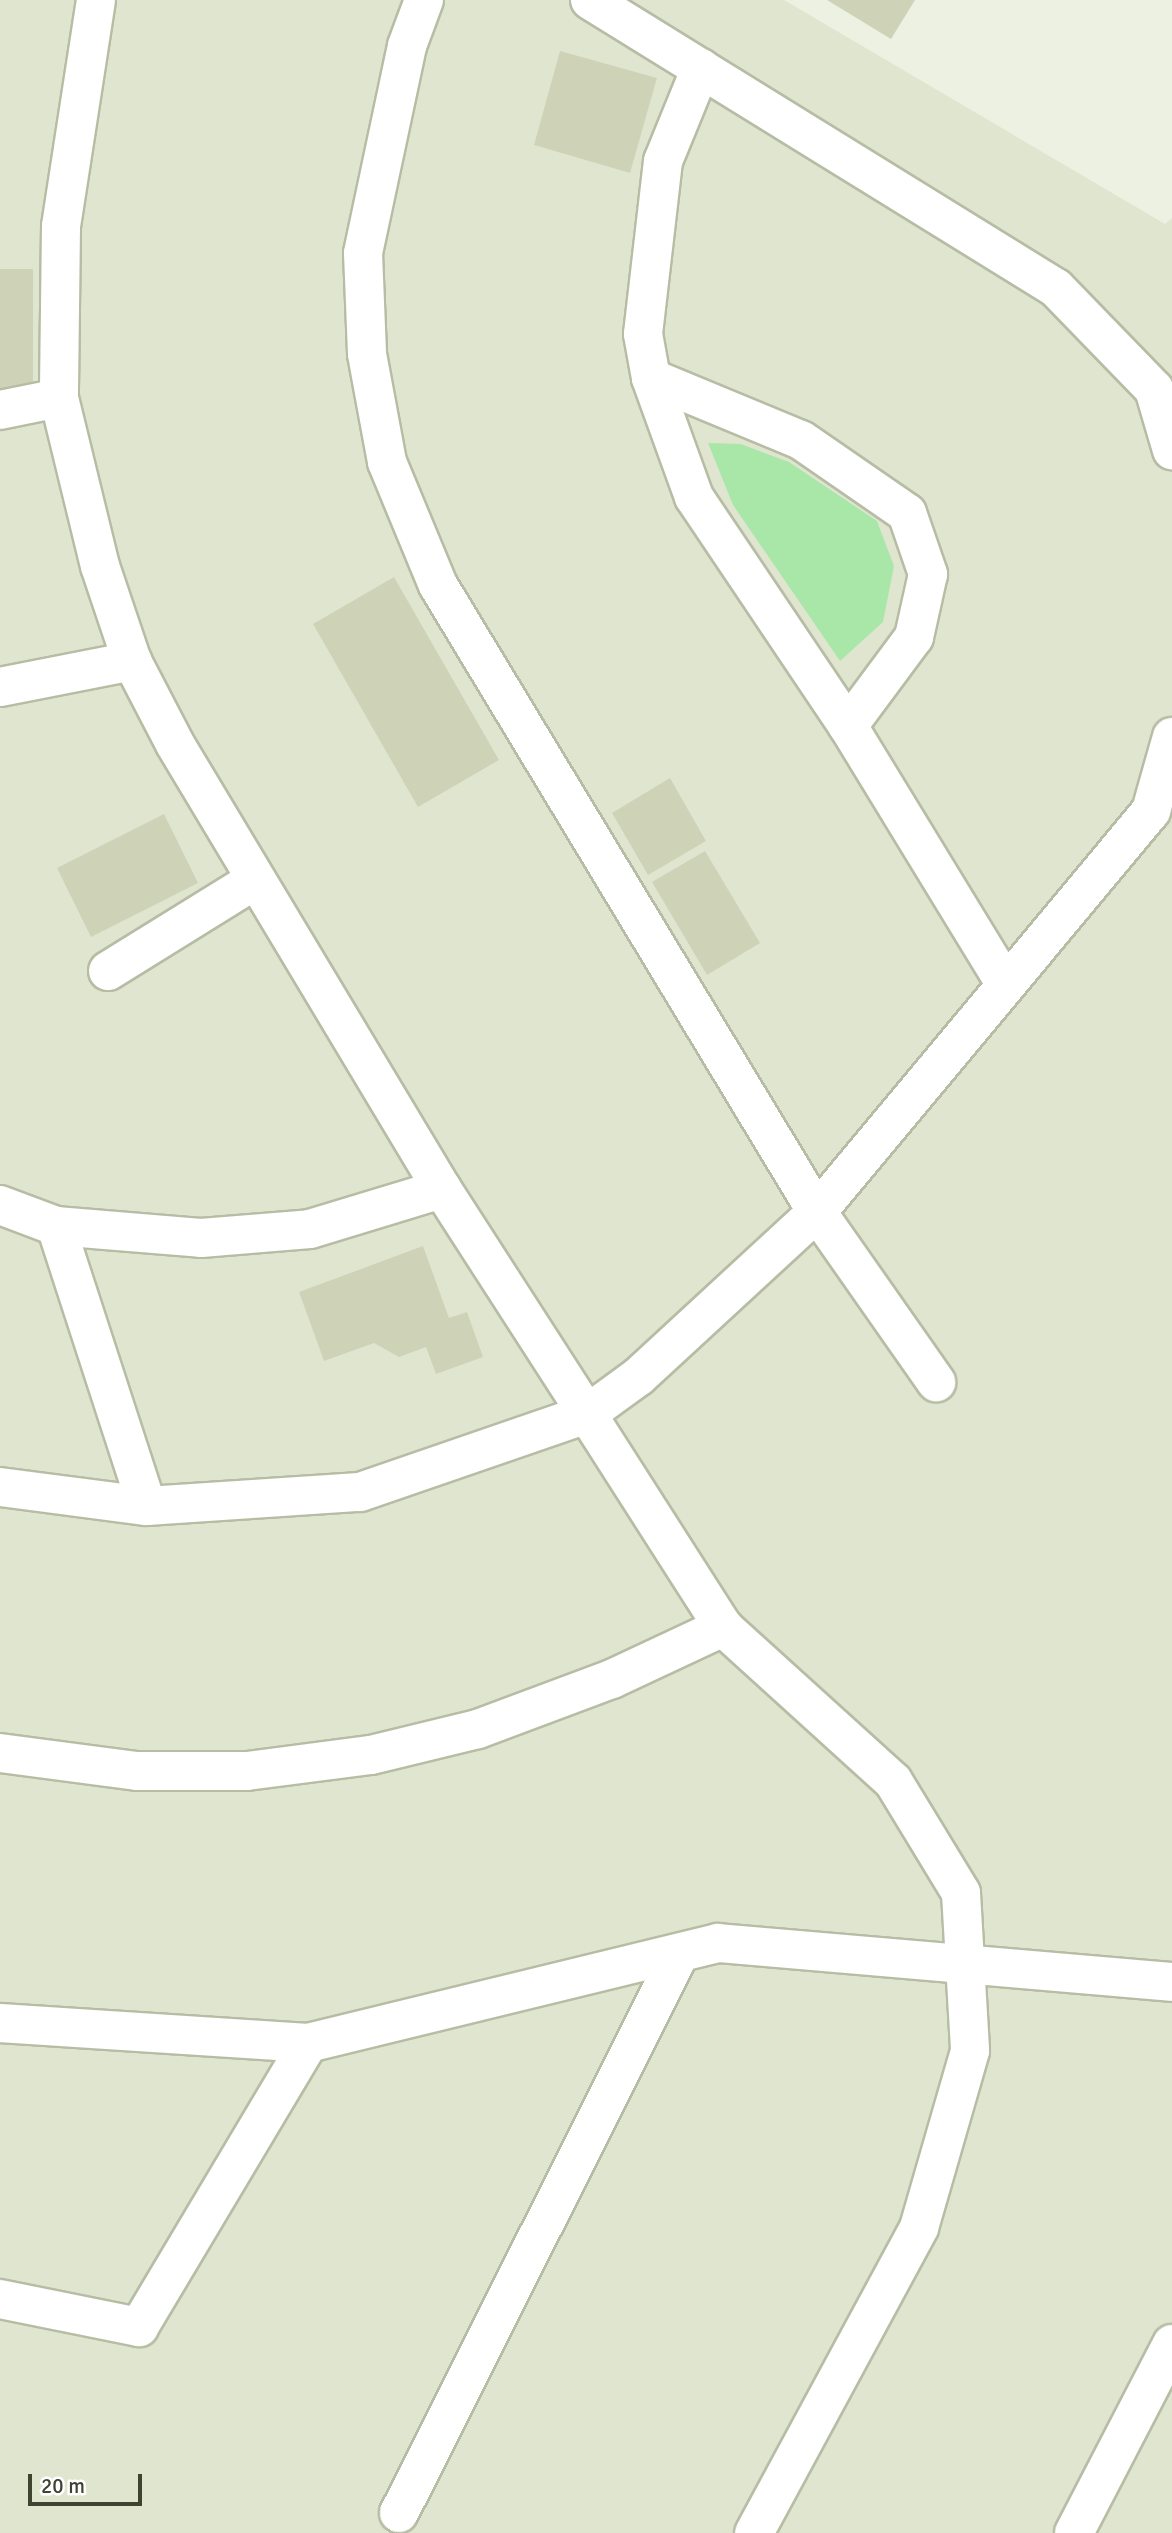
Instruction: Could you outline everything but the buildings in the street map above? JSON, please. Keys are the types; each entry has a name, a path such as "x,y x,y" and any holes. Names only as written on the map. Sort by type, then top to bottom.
{"street":[{"path":"96,0 61,226 59,398 100,566 132,662 255,880 442,1189 723,1626 893,1781 961,1893 968,1964 970,2052 919,2228 754,2533"},
{"path":"424,0 407,46 363,253 367,354 387,462 438,585 817,1212 936,1382"},
{"path":"590,0 1056,288 1163,384 1172,450"},
{"path":"701,68 663,160 643,334 651,378 694,497 848,726 1006,985"},
{"path":"651,378 801,440 908,513 928,574 914,637 848,726"},
{"path":"0,410 59,398"},
{"path":"0,687 132,662"},
{"path":"0,1487 146,1506 360,1492 587,1414 638,1377 817,1212 1151,811 1172,737"},
{"path":"108,971 255,880"},
{"path":"0,1205 56,1226 201,1238 310,1229 442,1189"},
{"path":"56,1226 146,1506"},
{"path":"0,1753 150,1771 247,1771 371,1755 490,1724 612,1679 723,1626"},
{"path":"0,2023 308,2043 678,1957 718,1943 1172,1982"},
{"path":"399,2514 678,1957"},
{"path":"0,2299 139,2327 308,2043"},
{"path":"1074,2533 1172,2344"}],"shaded area":[{"path":"0,0 784,0 1165,224 1172,218 1172,2533 0,2533"}],"green space":[{"path":"708,443 741,444 789,462 877,521 894,566 883,622 840,661 733,505"}]}
